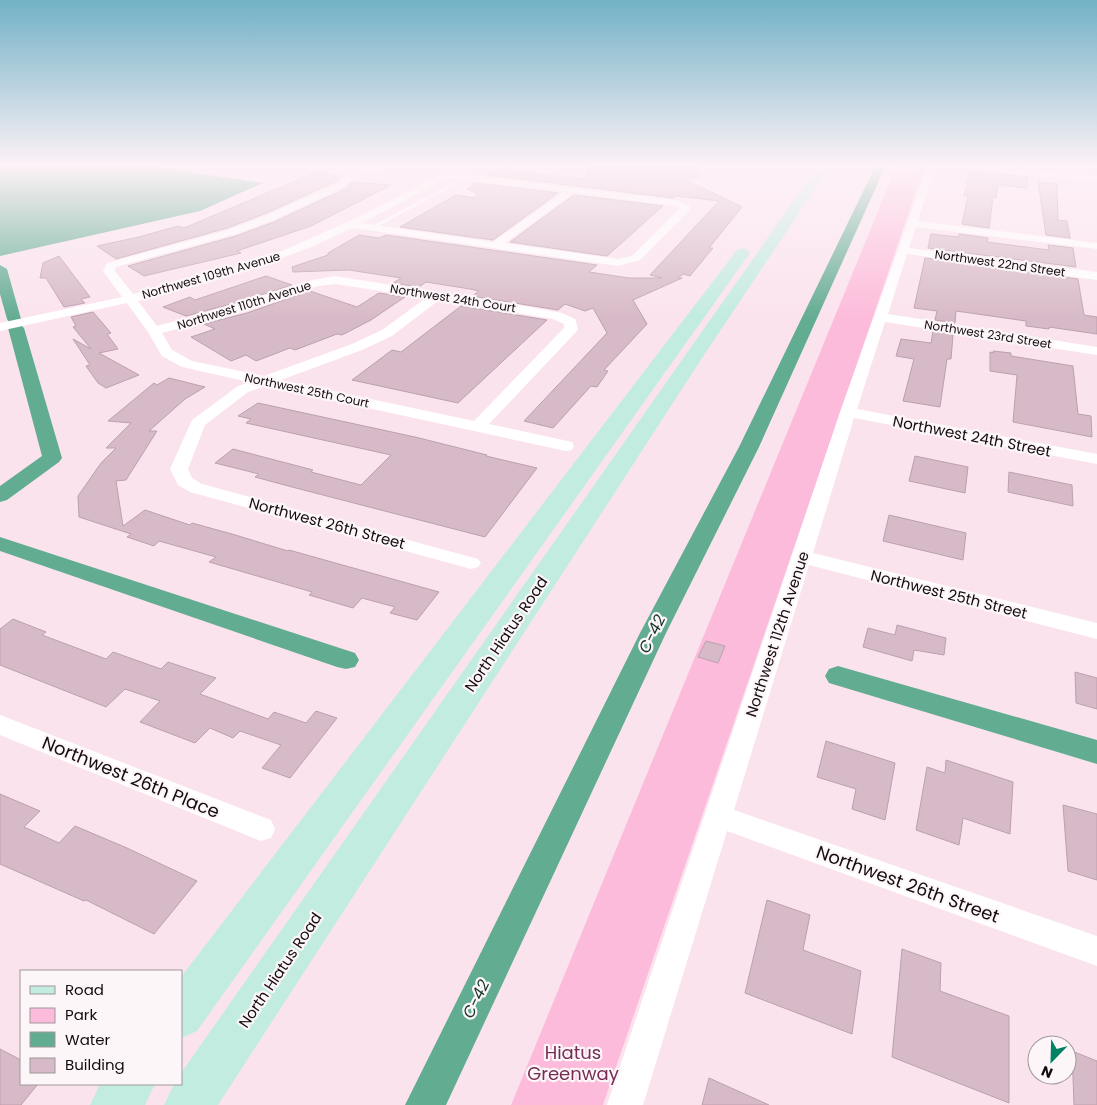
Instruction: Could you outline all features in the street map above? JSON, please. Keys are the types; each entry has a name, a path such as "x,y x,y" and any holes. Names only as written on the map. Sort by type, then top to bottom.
{"main road":[{"name":"North Hiatus Road","path":"182,1014 777,217"},
{"name":"North Hiatus Road","path":"189,1105 694,355 782,217"},
{"path":"115,1105 130,1085"}],"street":[{"name":"Northwest 25th Court","path":"272,217 232,232 111,265 109,271 154,331 167,353 187,364 566,446"},
{"name":"Northwest 109th Avenue","path":"0,327 129,298 254,265 308,245 370,217"},
{"path":"496,245 535,217"},
{"path":"354,225 618,263 628,262 636,258 678,217"},
{"name":"Northwest 112th Avenue","path":"625,1105 848,412 915,217"},
{"path":"912,224 1097,246"},
{"name":"Northwest 22nd Street","path":"902,250 1097,276"},
{"name":"Northwest 24th Court","path":"335,280 438,295 557,316 570,322 571,329 478,427"},
{"name":"Northwest 110th Avenue","path":"154,331 241,308 316,283 335,280"},
{"path":"262,381 357,347 387,333 438,295"},
{"name":"Northwest 23rd Street","path":"880,317 1097,351"},
{"name":"Northwest 26th Street","path":"262,381 242,389 209,412 198,423 179,469 184,481 196,488 471,563"},
{"name":"Northwest 24th Street","path":"848,412 1097,459"},
{"name":"Northwest 25th Street","path":"802,556 1097,631"},
{"name":"Northwest 26th Place","path":"0,725 262,830"},
{"name":"Northwest 26th Street","path":"718,816 1097,951"}],"lane":[{"path":"373,227 393,217"}],"green space":[{"name":"Hiatus Greenway","path":"876,217 907,217 603,1105 511,1105"}],"water":[{"path":"0,217 175,217 0,256"}],"building":[{"path":"211,217 257,217 227,228 116,259 97,246 178,226 184,228"},
{"path":"286,217 329,217 311,226 237,251 241,253 144,276 128,266 236,236"},
{"path":"418,217 525,217 493,240 400,227"},
{"path":"545,217 651,217 607,256 510,242"},
{"path":"704,217 734,217 709,248 713,248 690,276 683,274 678,278 682,278 633,300 647,324 604,370 608,371 597,387 591,386 553,428 524,421 607,333 593,308 585,311 565,304 558,310 472,296 479,291 470,289 426,282 419,287 393,283 401,278 349,270 293,272 292,267 328,255 328,253 359,235 379,238 386,235 597,265 589,272 629,278 662,278 650,275"},
{"path":"964,217 990,217 989,228 962,224"},
{"path":"1043,217 1058,217 1058,220 1067,221 1070,238 1046,235"},
{"path":"931,234 959,237 959,234 988,238 987,242 1049,250 1048,245 1073,248 1076,267 928,248"},
{"path":"59,256 90,297 81,299 85,303 64,307 46,278 40,278 43,263"},
{"path":"925,258 1078,279 1084,315 1097,317 1097,334 1049,327 1049,329 1026,326 1026,321 956,311 955,323 935,320 937,311 914,308"},
{"path":"266,276 292,285 186,316 163,307 190,297 195,300"},
{"path":"310,291 357,307 379,293 405,297 371,320 342,335 337,334 295,350 290,348 256,361 246,355 231,361 191,337 215,329 204,324 247,313"},
{"path":"461,306 547,320 458,403 352,380 392,350 401,352"},
{"path":"93,312 111,333 107,334 118,349 99,353 139,375 106,388 98,383 86,366 90,365 73,339 91,349 73,327 76,326 71,317"},
{"path":"933,331 953,335 951,359 947,359 940,407 903,401 914,359 896,356 901,339 931,343"},
{"path":"993,351 1011,353 1011,356 1073,366 1078,414 1091,416 1092,437 1013,422 1017,375 990,371 990,352 994,353"},
{"path":"169,378 205,387 185,399 149,431 157,431 126,480 116,481 123,526 145,510 190,525 192,523 439,592 417,620 390,613 395,607 362,598 353,608 309,595 312,592 209,562 216,557 159,541 154,546 127,537 131,534 79,517 78,496 101,463 116,448 106,448 131,423 108,421 154,383 157,385"},
{"path":"258,403 415,437 537,468 485,537 255,477 259,474 215,463 233,449 361,485 391,455 246,423 251,419 238,416"},
{"path":"915,456 968,467 965,493 909,481"},
{"path":"1009,472 1072,485 1073,506 1008,492"},
{"path":"889,515 966,533 963,560 883,541"},
{"path":"13,619 46,632 42,635 106,659 113,652 161,669 168,662 216,678 200,694 268,719 274,712 306,723 316,711 337,718 290,778 262,768 281,745 240,731 233,738 210,728 195,743 140,722 160,701 125,689 106,707 0,665 0,629"},
{"path":"897,625 946,638 944,655 914,650 912,661 863,647 868,628 895,635"},
{"path":"706,641 725,646 718,663 698,657"},
{"path":"1075,672 1097,678 1097,709 1076,703"},
{"path":"826,741 895,763 885,820 852,809 856,789 817,777"},
{"path":"946,760 1013,782 1010,834 963,818 959,845 916,830 927,767 945,773"},
{"path":"0,794 40,811 24,827 59,843 75,826 197,881 154,934 86,900 84,901 0,864"},
{"path":"1063,805 1097,814 1097,880 1068,871"},
{"path":"767,900 810,915 803,950 861,971 852,1034 745,993"},
{"path":"902,949 941,963 940,991 1009,1016 1009,1103 892,1057"},
{"path":"0,1049 20,1059 20,1085 37,1085 21,1105 0,1105"},
{"path":"1077,1053 1097,1061 1097,1105 1074,1105 1073,1085 1077,1085"},
{"path":"709,1078 769,1105 702,1105"}],"waterway":[{"name":"C-42","path":"425,1105 653,633 749,447 857,217"},
{"path":"0,269 14,319"},
{"path":"0,496 52,458 16,328"},
{"path":"0,544 346,660"},
{"path":"838,676 1097,752"}]}
